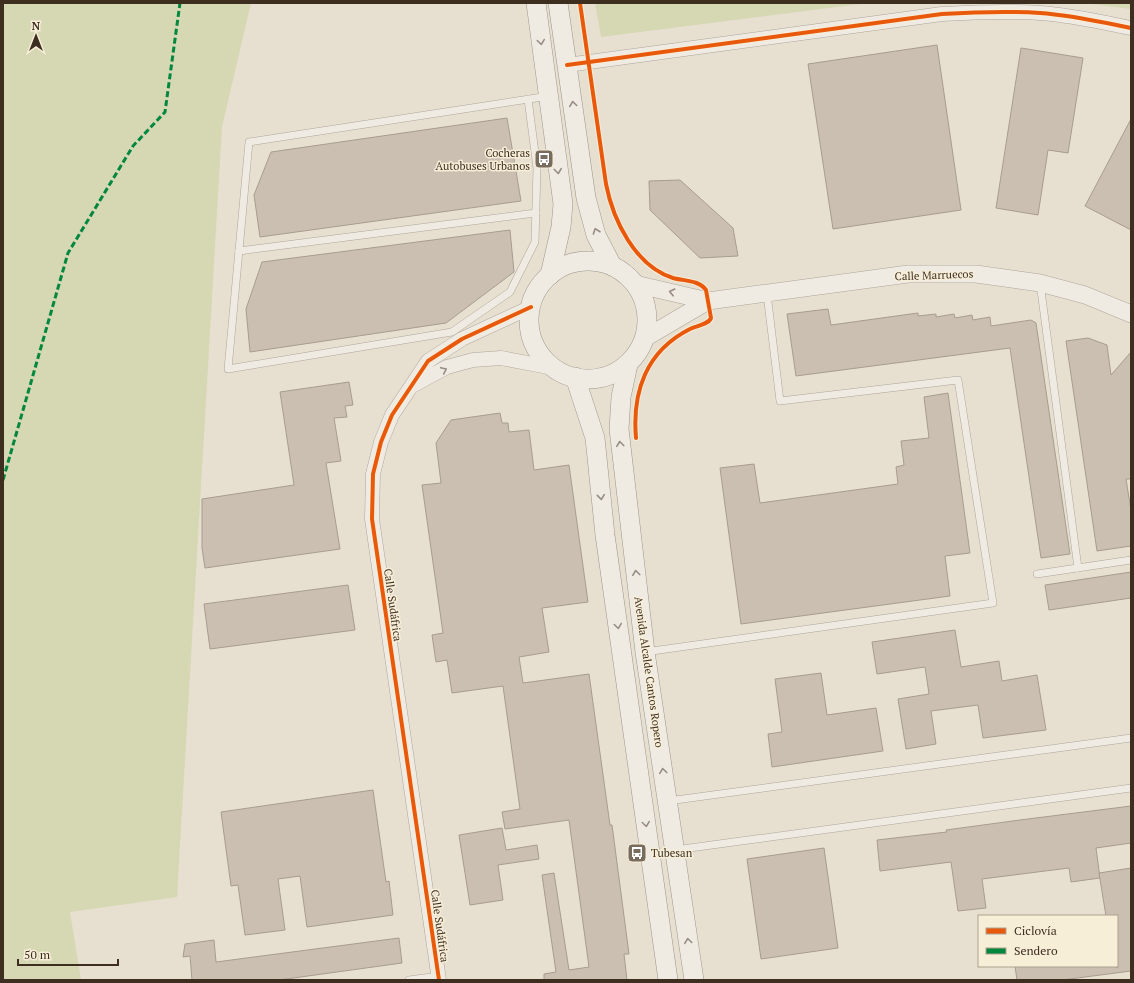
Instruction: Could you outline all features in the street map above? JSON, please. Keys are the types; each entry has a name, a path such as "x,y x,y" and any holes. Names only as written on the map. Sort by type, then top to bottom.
{"main road":[{"path":"536,3 563,204 561,227 550,275"},
{"path":"558,3 586,198 596,235 612,266"},
{"path":"580,262 596,262 612,266 625,274 635,284 644,300 647,319 645,338 638,352 628,364 612,374 594,379 575,378 564,374 554,368 541,356 533,341 529,324 531,306 538,289 550,275 564,266 580,262"},
{"name":"Avenida Alcalde Cantos Ropero","path":"628,364 621,397 619,430 645,652 694,980"},
{"path":"575,378 595,438 605,535 668,980"}],"street":[{"path":"567,65 942,14 991,11 1042,13 1131,28"},
{"name":"Calle Marruecos","path":"635,284 708,301 908,274 976,274 1040,282 1085,295 1131,314"},
{"name":"Calle Marruecos","path":"645,338 708,301"},
{"name":"Calle Sudáfrica","path":"439,978 372,519 373,474 381,442 392,415 428,361 462,339 531,306"},
{"name":"Calle Sudáfrica","path":"410,388 448,368 473,360 501,358 554,368"}],"lane":[{"path":"528,99 537,168 535,242 510,292 452,332 228,369 249,142 528,99 549,96"},
{"path":"239,251 536,213"},
{"path":"1040,282 1078,568"},
{"path":"645,652 993,603 958,380 780,402 767,293"},
{"path":"1037,574 1131,560"},
{"path":"667,801 1131,738"},
{"path":"675,850 1131,788"},
{"path":"409,980 439,978"}],"green space":[{"path":"3,3 251,3 222,127 177,897 70,912 81,980 3,980"},
{"path":"595,3 868,3 601,37"},
{"path":"1084,3 1131,3 1131,9"}],"building":[{"path":"937,45 961,210 833,229 808,64"},
{"path":"1021,48 1083,58 1068,153 1048,150 1038,215 996,208"},
{"path":"507,118 521,201 260,237 254,195 271,152"},
{"path":"1131,119 1131,230 1085,206"},
{"path":"680,180 733,228 738,256 700,258 650,210 649,181"},
{"path":"510,230 514,272 446,323 250,352 246,309 262,262"},
{"path":"828,309 831,325 918,313 918,316 936,314 936,317 954,314 955,318 972,315 973,320 990,317 991,326 1031,320 1036,323 1070,554 1041,558 1010,348 796,376 787,314"},
{"path":"1088,338 1107,345 1111,375 1131,352 1131,479 1126,479 1131,510 1131,546 1097,551 1066,341"},
{"path":"349,382 353,405 345,406 347,417 334,418 341,461 326,463 340,549 205,568 202,548 202,499 294,485 280,392"},
{"path":"948,393 970,553 945,556 950,596 741,624 720,468 754,464 760,503 898,484 896,467 904,465 901,441 929,438 924,397"},
{"path":"500,413 502,423 508,423 509,432 529,430 534,470 569,465 588,602 542,608 549,652 519,657 523,683 589,674 610,825 612,825 629,954 624,954 627,980 544,980 544,974 556,972 542,875 554,873 569,970 589,967 569,820 505,829 502,812 520,809 503,686 452,693 447,660 436,662 432,635 443,633 422,485 441,483 436,443 451,420"},
{"path":"1131,572 1131,598 1049,610 1045,585"},
{"path":"348,585 355,630 210,649 204,604"},
{"path":"955,630 961,667 999,661 1002,681 1037,675 1046,730 983,738 978,705 931,711 936,744 906,749 898,699 929,694 925,667 877,674 872,642"},
{"path":"821,673 827,715 876,708 883,751 772,767 768,734 782,732 775,679"},
{"path":"373,790 386,882 389,881 393,915 307,927 300,876 278,879 285,930 245,935 238,885 231,886 221,812"},
{"path":"1131,806 1131,843 1096,848 1100,878 1071,882 1069,868 982,879 986,908 958,911 951,862 880,871 877,840 947,832 946,830"},
{"path":"502,828 506,850 537,845 539,859 498,865 503,900 470,905 459,835"},
{"path":"824,848 838,948 761,959 747,859"},
{"path":"1131,868 1131,971 1062,980 1017,980 1015,967 1118,967 1118,915 1106,915 1099,873"},
{"path":"399,938 402,963 279,980 192,980 190,956 183,957 185,944 214,940 216,962"}],"marked path":[{"path":"3,480 68,253 133,146 165,112 180,3"}],"cycle path":[{"path":"580,3 606,184 614,212 628,240 647,263 659,272 673,278 699,284 706,290 711,318 705,323 690,329 675,338 662,349 653,361 645,374 640,389 635,421 636,438"},
{"path":"567,65 942,14 991,12 1040,13 1075,17 1131,28"},
{"path":"439,980 372,519 373,474 381,442 392,415 428,361 462,339 531,307"}],"place":[{"name":"Cocheras Autobuses Urbanos","path":"544,159"},
{"name":"Tubesan","path":"637,853"}]}
